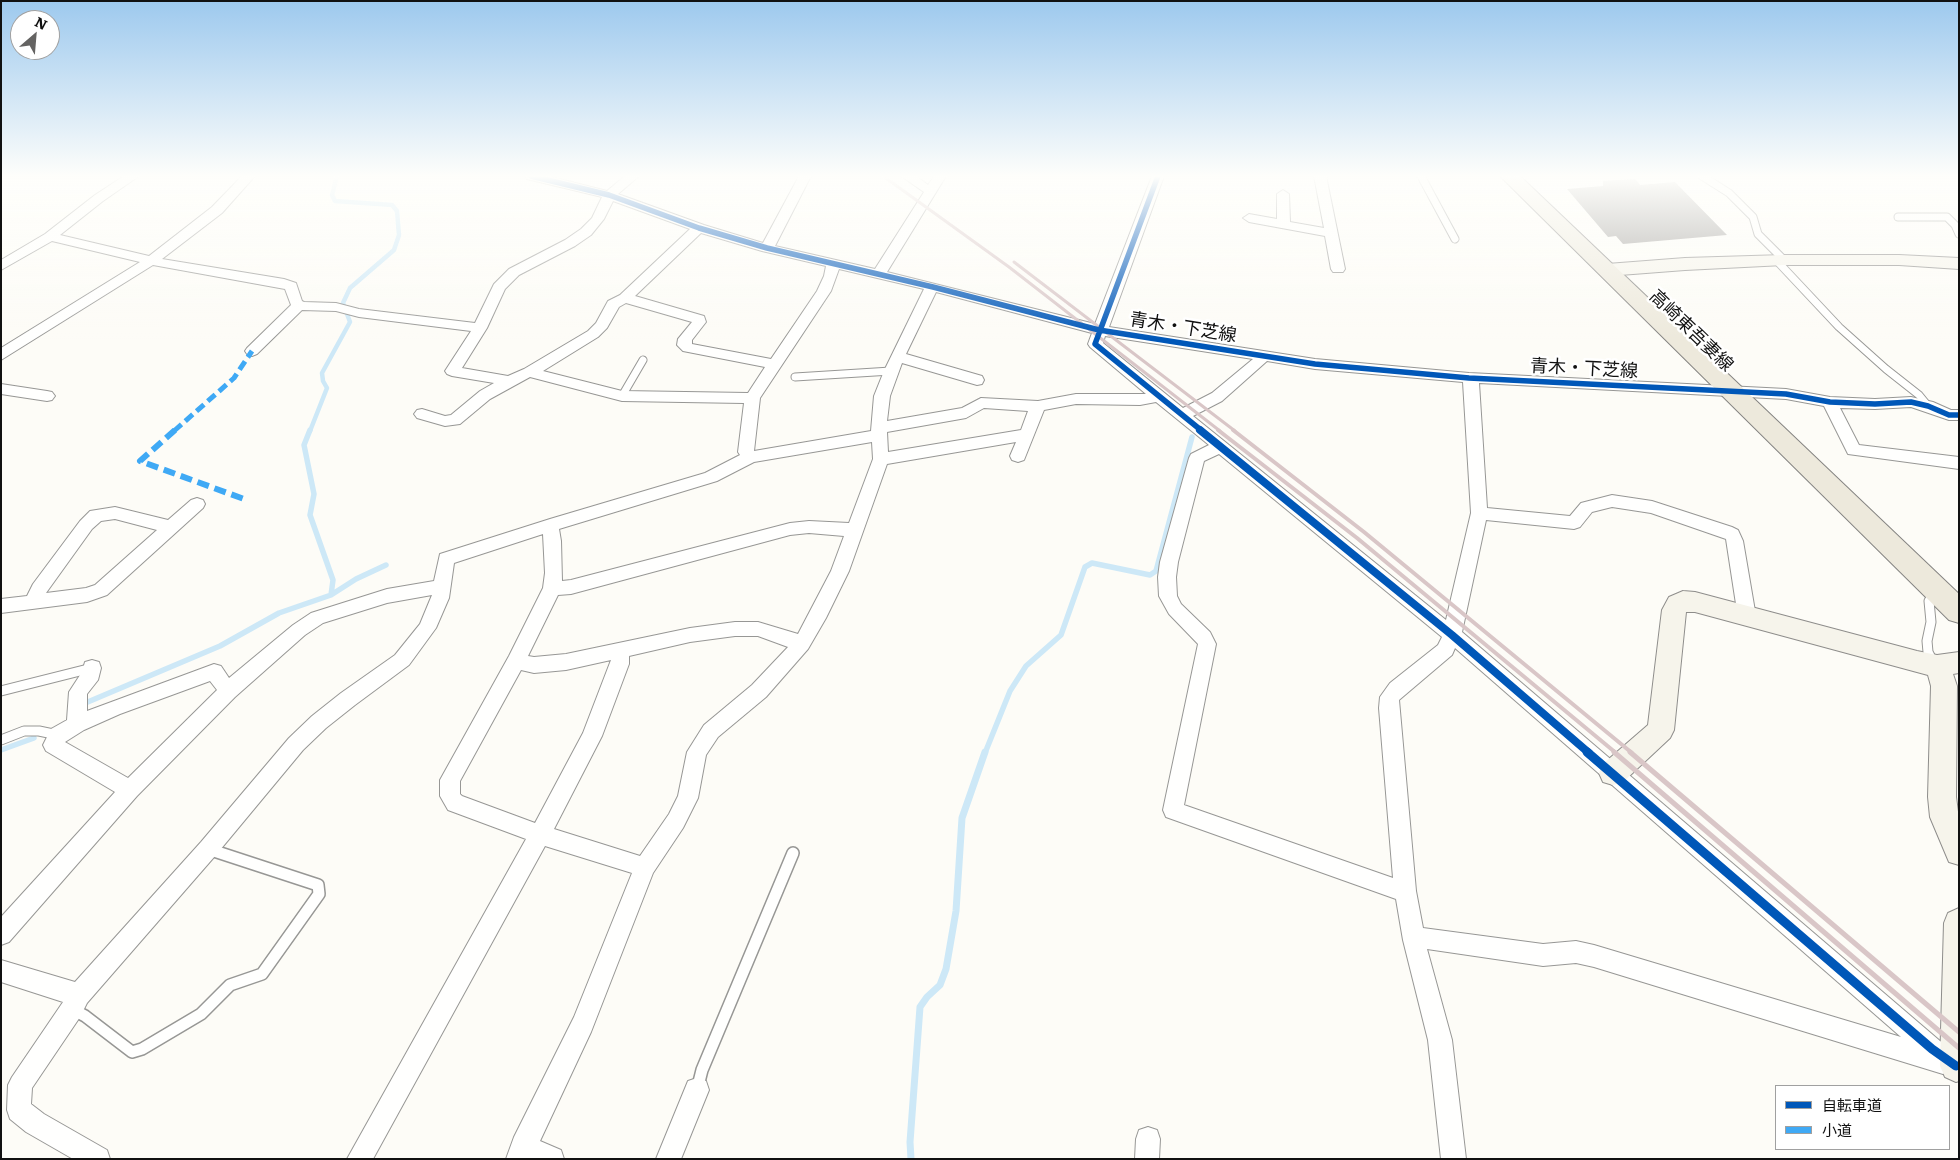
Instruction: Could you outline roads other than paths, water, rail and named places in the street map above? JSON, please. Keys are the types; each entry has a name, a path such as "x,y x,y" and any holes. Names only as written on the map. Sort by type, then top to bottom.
{"main road":[{"name":"高崎東吾妻線","path":"1565,230 1959,612"}],"street":[{"path":"1,266 58,230"},
{"path":"1,354 151,261 191,230"},
{"path":"509,381 452,371 480,328 499,287 505,280 514,272 570,243 588,230"},
{"path":"422,414 445,421 455,420 485,395 529,372 593,334 602,325 613,304 625,298 697,230"},
{"name":"青木・下芝線","path":"706,230 768,248 933,286 995,304 1100,330 1315,364 1469,378 1786,394 1830,402 1875,404 1911,402 1928,406 1956,418"},
{"path":"768,248 777,230"},
{"path":"880,274 907,230"},
{"path":"1138,230 1095,344 1452,635 1957,1071"},
{"path":"1314,230 1330,233 1338,268"},
{"path":"50,236 151,261 279,282 290,286 296,303 302,306 336,307 358,313 480,328"},
{"path":"1607,270 1781,260 1899,260 1959,264"},
{"path":"750,457 746,452 752,398 824,291 831,276 833,264"},
{"path":"552,1159 520,1152 583,1024 645,867 676,821 688,798 697,752 711,731 759,691 802,644 820,613 840,571 881,459 879,432 882,396 894,364 933,286"},
{"path":"625,298 699,319 699,322 685,339 684,345 688,348 774,364"},
{"path":"252,352 299,305"},
{"path":"1182,415 1216,397 1258,363 1263,356"},
{"path":"894,364 977,380"},
{"path":"529,372 622,396 752,398"},
{"path":"1454,1159 1440,1040 1414,940 1405,891 1389,708 1390,697 1397,689 1445,650 1452,635 1479,513 1472,386 1469,378"},
{"path":"1,389 47,396"},
{"path":"98,1159 35,1123 19,1110 20,1085 76,1002 296,744 319,722 402,660 427,628 440,598 440,587 446,559 550,525 711,477 750,457 966,413 981,403 1038,406 1076,399 1140,400 1159,396"},
{"path":"1830,402 1854,450 1959,463"},
{"path":"1018,456 1038,406"},
{"path":"881,459 1025,435"},
{"path":"1220,446 1197,458 1169,562 1167,576 1168,596 1175,609 1204,637 1208,644 1174,810 1388,887 1405,891"},
{"path":"1479,513 1574,523 1587,507 1612,501 1652,508 1726,532 1736,541 1747,617"},
{"path":"1,606 87,595 101,590 197,504"},
{"path":"33,602 39,589 86,525 96,515 115,513 172,528"},
{"path":"550,525 554,557 552,588 516,661 450,780 448,788 450,796 456,803 540,835 645,867"},
{"path":"552,588 571,587 790,529 809,527 854,530"},
{"path":"1,934 130,790 228,691 299,630 317,618 387,596 440,587"},
{"path":"1613,773 1661,730 1674,610 1678,604 1683,602 1695,602 1865,650 1948,664 1943,679 1942,797 1944,817 1959,852"},
{"path":"516,661 534,665 566,662 620,652 690,635 735,629 758,628 802,644"},
{"path":"359,1159 540,835 592,736 620,664 620,652"},
{"path":"77,724 78,692 91,674 92,668"},
{"path":"130,790 53,745 58,736 77,724 113,708 214,672 228,691"},
{"path":"1957,1071 1959,924"},
{"path":"1414,940 1427,938 1543,955 1576,952 1594,956 1957,1071"},
{"path":"1,971 76,1002"},
{"path":"668,1159 697,1090"}],"lane":[{"path":"1451,230 1456,239"},
{"path":"1757,230 1758,234 1840,327 1886,369 1919,395 1928,406"},
{"path":"622,396 643,360"},
{"path":"795,377 894,364"},
{"path":"1936,590 1929,600 1931,622 1927,641 1928,652 1948,664"},
{"path":"1,691 92,668"},
{"path":"1,740 24,732 39,730 58,736"},
{"path":"76,1002 85,1016 132,1052 142,1049 201,1014 230,985 262,974 319,894 318,885 208,849"},
{"path":"697,1090 702,1070 794,854"}],"waterway":[{"path":"310,431 327,388 323,381 322,373 350,322 343,303 350,288 394,250 399,230"},
{"path":"310,430 304,445 314,494 310,515 333,580 331,595"},
{"path":"985,753 1010,691 1026,666 1061,635 1085,567 1092,563 1150,575 1156,571 1192,437"},
{"path":"331,595 356,579 386,565"},
{"path":"83,704 220,646 279,613 331,595"},
{"path":"1,750 34,738"},
{"path":"911,1159 910,1142 920,1007 927,997 940,985 946,969 956,911 962,818 985,752"}],"railway":[{"path":"958,230 1009,267 1220,431"},
{"path":"1014,262 1235,431"},
{"path":"1218,430 1357,538 1616,753"},
{"path":"1233,430 1364,532 1632,753"},
{"path":"1614,752 1959,1048"},
{"path":"1630,752 1959,1032"}]}
